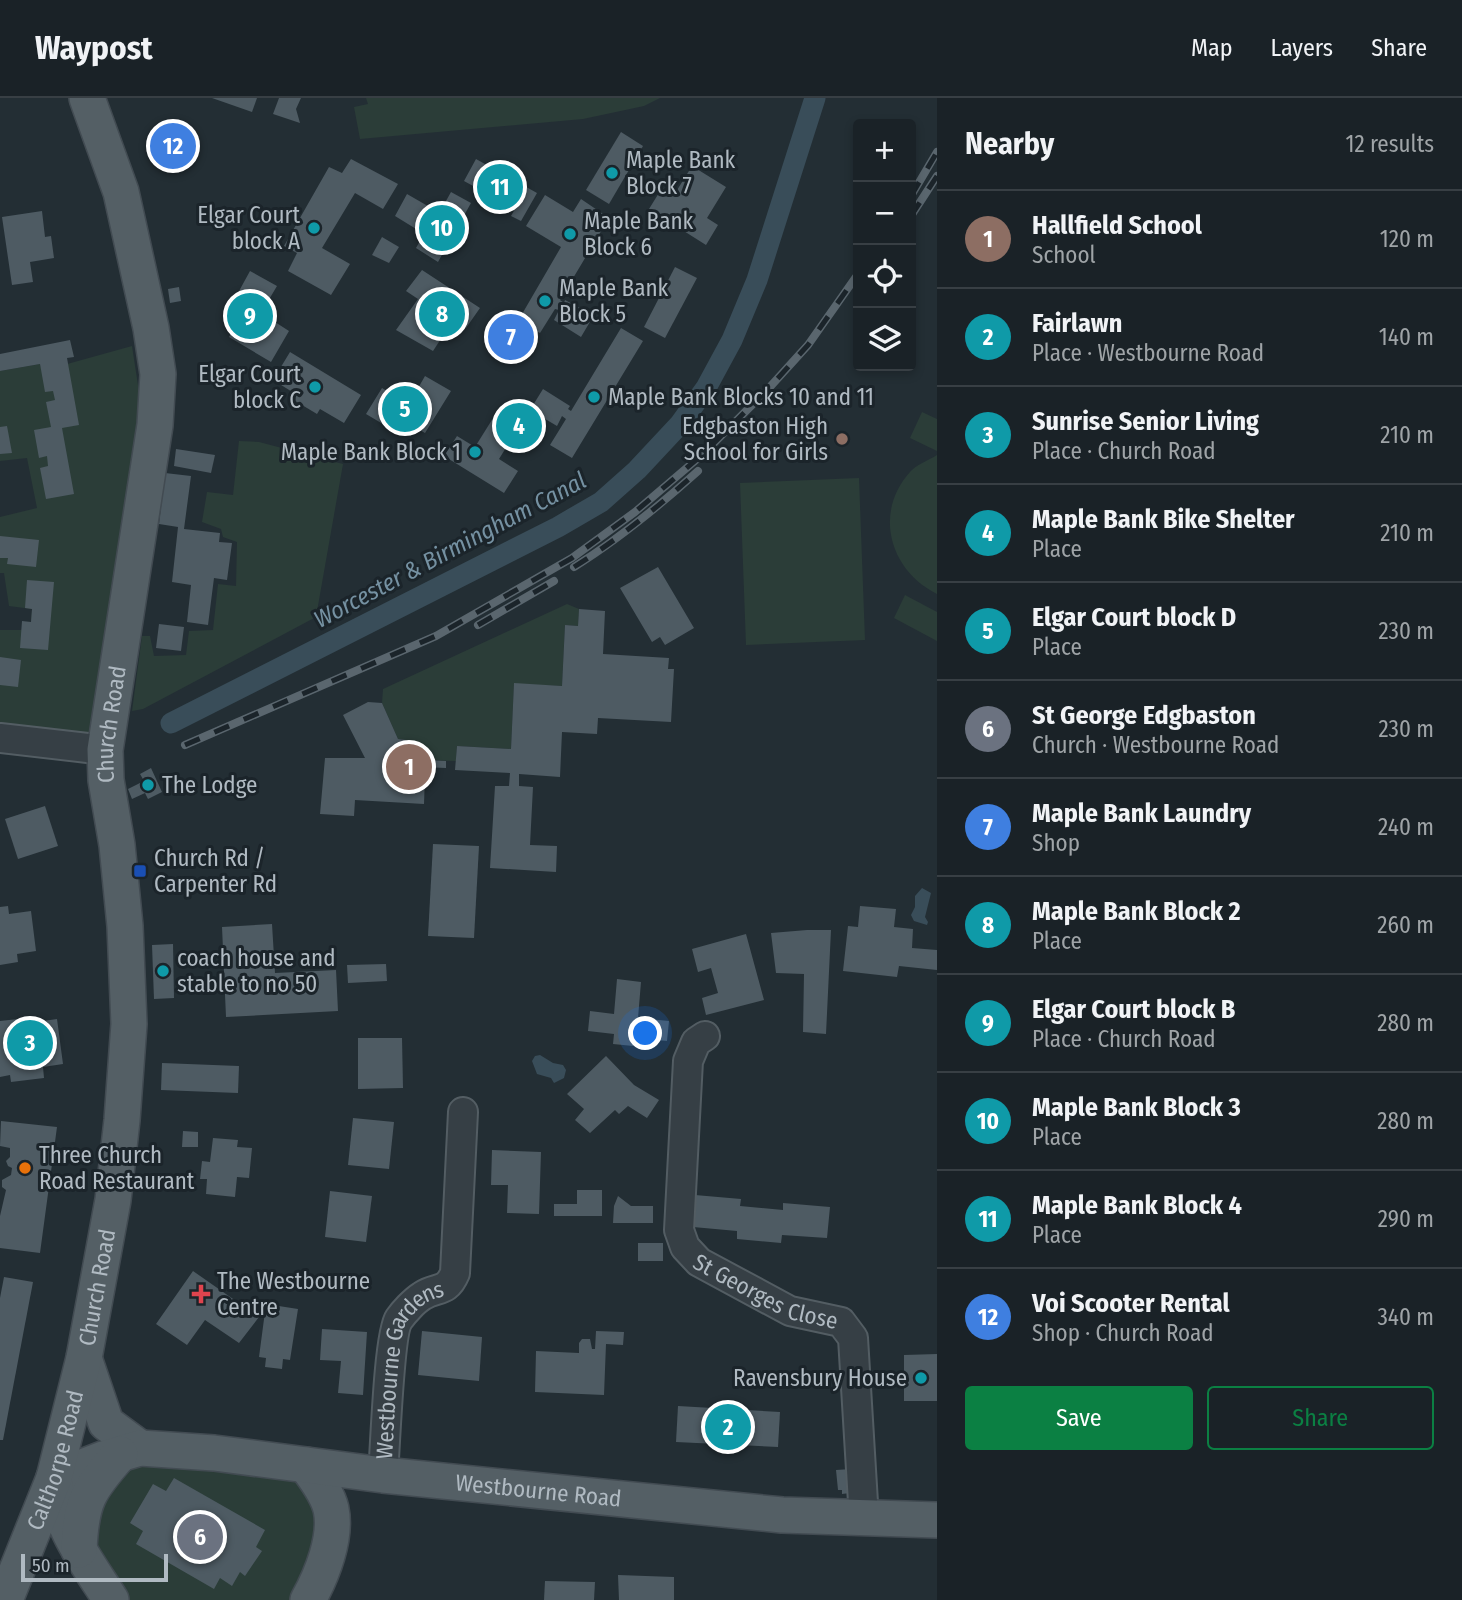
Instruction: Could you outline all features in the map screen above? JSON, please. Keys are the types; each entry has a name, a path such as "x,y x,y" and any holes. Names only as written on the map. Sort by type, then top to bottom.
{"main road":[{"name":"Church Road","path":"84,1358 113,1200 129,1024 125,926 117,845 106,780 105,750 155,425 158,374 151,328 121,192 88,98"},
{"path":"84,1358 106,1423 130,1451"},
{"name":"Calthorpe Road","path":"5,1600 54,1478 84,1358"},
{"path":"111,1600 79,1550 56,1500 54,1478 130,1451"},
{"path":"79,1550 80,1520 85,1501 102,1474 130,1451"},
{"name":"Westbourne Road","path":"130,1451 214,1453 383,1475 782,1515 937,1520"},
{"path":"306,1465 322,1488 331,1508 332,1532 317,1583 308,1600"}],"street":[{"path":"0,738 105,750"},
{"name":"St Georges Close","path":"705,1036 696,1042 688,1062 694,1101 679,1230 685,1247 699,1262 790,1311 841,1322 853,1338 864,1519"},
{"name":"Westbourne Gardens","path":"383,1475 391,1355 397,1321 423,1296 443,1290 452,1282 455,1273 463,1112"}],"green space":[{"path":"366,98 660,98 644,106 583,119 360,139 354,107 368,104"},
{"path":"132,346 142,411 94,730 75,739 0,728 0,630 21,630 31,622 32,609 9,606 4,573 0,573 0,517 37,508 27,458 0,461 0,371 40,364 42,371"},
{"path":"922,412 937,419 937,451 910,438"},
{"path":"239,441 259,442 343,464 316,617 143,709 132,711 142,636 150,636 154,656 186,655 189,631 213,630 218,584 236,586 237,542 223,537 221,529 202,522 207,492 233,495"},
{"path":"937,455 937,594 921,584 898,556 890,523 892,505 899,488 913,469"},
{"path":"859,478 865,640 746,645 740,483"},
{"path":"905,595 937,612 937,641 894,618"},
{"path":"567,604 579,609 578,626 565,625 562,686 514,684 511,749 457,746 456,761 425,760 422,755 415,758 406,740 398,739 382,703 383,689"},
{"path":"134,1465 205,1468 302,1483 313,1497 318,1545 293,1600 124,1600 92,1548 98,1498"}],"water":[{"path":"922,888 931,893 925,917 927,925 914,921 911,915 915,907 915,896"},
{"path":"540,1055 553,1063 563,1065 566,1070 564,1078 554,1083 551,1078 537,1074 532,1061 535,1056"}],"building":[{"path":"212,98 257,98 252,112"},
{"path":"279,98 301,98 296,109 300,123 273,114"},
{"name":"Maple Bank Block 7","path":"621,132 643,146 609,204 586,190"},
{"path":"178,137 181,151 168,155 164,141"},
{"name":"Elgar Court block A","path":"351,159 398,184 383,209 355,193 322,248 350,264 331,295 288,271 297,253 284,246 329,167 342,173"},
{"path":"476,159 537,193 521,221 511,216 515,209 464,181"},
{"path":"692,166 726,187 707,218 718,225 706,245 649,209 662,188 674,195"},
{"path":"451,192 471,203 438,262 416,248 429,225 426,224 421,232 395,216 407,194 433,209 431,214 437,217"},
{"path":"545,195 573,212 581,199 609,218 560,300 594,315 581,337 554,320 559,310 555,309 540,333 518,321 561,247 526,226"},
{"path":"42,211 45,237 51,236 54,258 30,262 33,282 12,285 2,217"},
{"path":"382,237 399,247 389,263 372,255"},
{"path":"675,267 697,278 665,338 644,327"},
{"path":"422,270 480,308 466,328 454,319 433,351 396,330 418,299 406,291"},
{"path":"250,271 277,286 261,313 289,331 271,362 229,337 239,319 227,313"},
{"path":"179,287 181,301 170,303 168,289"},
{"path":"503,322 528,336 520,352 494,338"},
{"name":"Maple Bank Blocks 10 and 11","path":"621,328 643,341 572,458 550,445 566,419 562,416 557,426 530,410 543,389 570,406 568,409 571,411"},
{"path":"70,340 74,357 67,358 79,425 62,428 74,494 46,499 40,468 48,466 47,456 39,458 34,430 51,427 46,402 55,400 53,391 45,392 40,364 0,371 0,354"},
{"name":"Elgar Court block C","path":"290,352 361,395 344,423 320,409 317,414 292,399 294,393 273,380"},
{"path":"425,376 451,391 425,433 409,424 403,436 366,414 382,388 409,404"},
{"name":"Maple Bank Block 1","path":"509,409 529,421 520,437 515,433 499,459 518,471 504,493 444,456 457,436 475,447 495,415 503,420"},
{"path":"7,426 12,453 0,454 0,427"},
{"path":"176,449 215,455 211,473 174,466"},
{"path":"165,473 191,476 184,529 220,533 219,542 232,543 227,580 214,578 208,625 187,622 191,585 172,582 178,527 159,524"},
{"path":"0,536 39,540 36,567 7,564 8,558 0,558"},
{"path":"658,567 694,628 665,645 660,637 652,642 620,588"},
{"path":"27,580 54,582 48,650 20,648 22,621 31,622 32,609 25,608"},
{"path":"579,609 605,611 603,654 669,658 668,669 674,669 671,722 598,718 597,734 562,732 560,777 519,774 519,786 533,787 530,845 557,846 556,872 490,868 495,786 509,786 510,773 455,770 457,746 511,749 514,683 562,686 565,625 578,626"},
{"path":"159,624 184,627 181,651 156,648"},
{"path":"0,657 21,660 18,687 0,685"},
{"path":"368,702 382,703 398,739 406,740 415,758 423,755 425,760 446,761 446,768 421,767 425,776 424,804 355,800 354,816 320,814 325,758 365,758 343,715"},
{"name":"The Lodge","path":"151,768 162,792 148,799 145,793 132,799 128,789 144,781 140,774"},
{"path":"45,806 58,846 18,859 5,819"},
{"path":"433,844 479,846 474,938 428,936"},
{"path":"8,906 9,914 31,911 36,951 17,954 18,962 0,965 0,907"},
{"path":"860,906 896,909 894,927 913,929 912,948 937,950 937,970 899,966 897,977 843,971 848,926 858,927"},
{"path":"272,924 275,973 336,970 338,1011 226,1017 222,927"},
{"path":"831,930 826,1034 803,1032 804,974 776,973 771,933"},
{"path":"746,934 764,1000 706,1015 702,998 718,993 711,968 698,972 692,949"},
{"name":"coach house and stable to no 50","path":"173,944 174,998 154,999 152,945"},
{"path":"386,964 387,981 348,983 347,965"},
{"path":"617,979 641,982 638,1018 669,1021 667,1041 634,1038 633,1046 613,1044 614,1034 588,1031 590,1011 614,1014"},
{"path":"36,1017 36,1022 57,1019 63,1064 43,1067 44,1078 11,1082 10,1075 0,1077 0,1021"},
{"path":"358,1038 402,1038 403,1088 358,1089"},
{"path":"606,1056 634,1085 659,1100 647,1118 628,1106 619,1114 615,1110 590,1133 575,1120 584,1109 567,1094"},
{"path":"162,1063 239,1066 238,1093 161,1090"},
{"path":"353,1118 394,1122 389,1169 348,1165"},
{"path":"1,1121 57,1127 40,1253 0,1248 0,1216 6,1190 2,1187 2,1180 11,1175 12,1168 6,1161 10,1157 10,1148 0,1146"},
{"path":"183,1131 198,1132 198,1147 182,1147"},
{"path":"213,1138 238,1140 237,1147 252,1148 249,1178 237,1177 235,1197 206,1194 207,1179 200,1179 202,1161 210,1162"},
{"path":"492,1150 541,1152 539,1214 507,1213 508,1185 491,1185"},
{"path":"577,1190 602,1190 602,1216 554,1216 554,1204 577,1204"},
{"path":"330,1191 372,1196 366,1242 325,1237"},
{"path":"695,1195 741,1199 740,1206 783,1210 783,1203 830,1207 827,1238 782,1235 781,1243 737,1239 737,1231 693,1227"},
{"path":"618,1196 631,1206 653,1206 653,1223 613,1223 614,1206"},
{"path":"638,1243 663,1243 663,1261 638,1261"},
{"name":"The Westbourne Centre","path":"193,1271 259,1317 239,1343 205,1320 187,1345 156,1324"},
{"path":"4,1277 33,1282 3,1440 0,1440 0,1298"},
{"path":"266,1304 298,1309 290,1360 283,1359 282,1369 265,1367 266,1358 259,1357"},
{"path":"322,1329 367,1332 363,1395 338,1393 341,1361 320,1360"},
{"path":"422,1331 482,1337 479,1381 418,1375"},
{"path":"596,1331 624,1332 623,1345 606,1344 604,1395 535,1392 536,1351 579,1353 582,1339 590,1339 592,1349 595,1349"},
{"name":"Ravensbury House","path":"937,1354 937,1401 904,1401 904,1355"},
{"path":"678,1406 780,1412 778,1447 676,1442"},
{"path":"851,1469 850,1493 842,1494 842,1490 838,1490 836,1470"},
{"path":"174,1478 265,1530 256,1547 262,1551 245,1576 240,1572 232,1586 220,1578 214,1589 136,1544 143,1531 130,1523 153,1484 166,1491"},
{"path":"618,1575 674,1577 674,1600 619,1600"},
{"path":"545,1581 595,1582 594,1600 544,1600"}],"waterway":[{"name":"Worcester & Birmingham Canal","path":"171,723 558,527 601,502 637,470 680,424 706,388 732,340 757,280 815,98"}],"railway":[{"path":"916,188 937,152"},
{"path":"916,208 937,176"},
{"path":"185,745 436,636 572,558 635,512 703,454 808,345 853,281"},
{"path":"574,567 638,522 698,471"},
{"path":"478,625 554,581"}],"place":[{"name":"Voi Scooter Rental","path":"173,146"},
{"name":"Maple Bank Block 7","path":"612,173"},
{"name":"Maple Bank Block 4","path":"500,187"},
{"name":"Elgar Court block A","path":"314,228"},
{"name":"Maple Bank Block 3","path":"442,228"},
{"name":"Maple Bank Block 6","path":"570,234"},
{"name":"Maple Bank Block 5","path":"545,301"},
{"name":"Maple Bank Block 2","path":"442,314"},
{"name":"Elgar Court block B","path":"250,316"},
{"name":"Maple Bank Laundry","path":"511,337"},
{"name":"Elgar Court block C","path":"315,387"},
{"name":"Maple Bank Blocks 10 and 11","path":"594,397"},
{"name":"Elgar Court block D","path":"405,409"},
{"name":"Maple Bank Bike Shelter","path":"519,426"},
{"name":"Edgbaston High School for Girls","path":"842,439"},
{"name":"Maple Bank Block 1","path":"475,452"},
{"name":"Hallfield School","path":"409,767"},
{"name":"The Lodge","path":"148,785"},
{"name":"Church Rd / Carpenter Rd","path":"140,871"},
{"name":"coach house and stable to no 50","path":"163,971"},
{"name":"Sunrise Senior Living","path":"30,1043"},
{"name":"Three Church Road Restaurant","path":"25,1168"},
{"name":"The Westbourne Centre","path":"201,1294"},
{"name":"Ravensbury House","path":"921,1378"},
{"name":"Fairlawn","path":"728,1427"},
{"name":"St George Edgbaston","path":"200,1537"}]}
